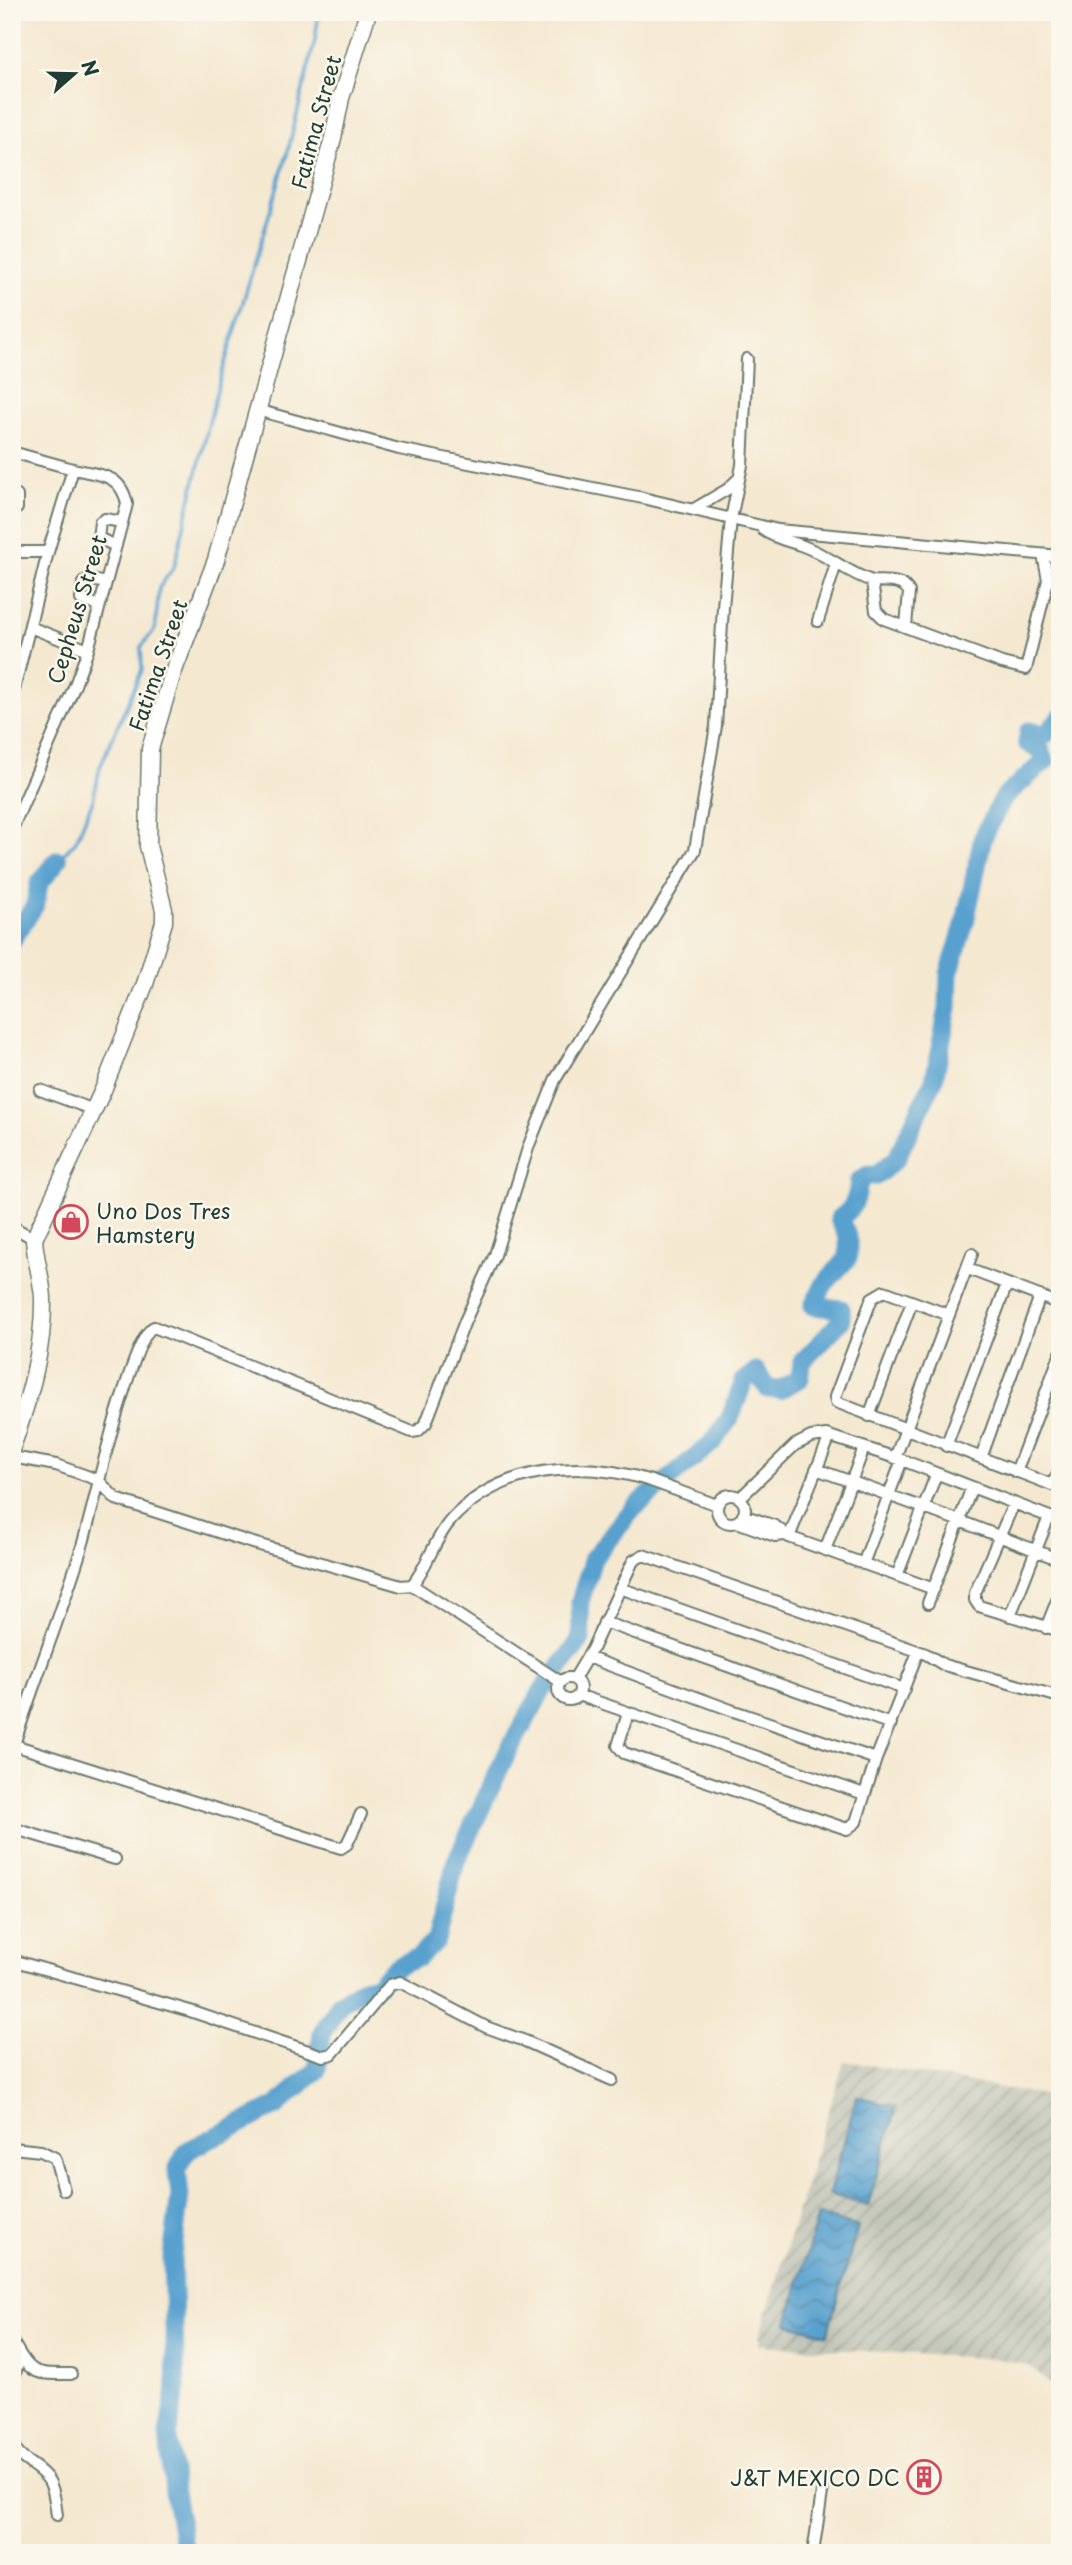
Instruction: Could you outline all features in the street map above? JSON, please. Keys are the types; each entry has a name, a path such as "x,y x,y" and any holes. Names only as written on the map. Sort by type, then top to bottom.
{"street":[{"name":"Fatima Street","path":"34,1239 94,1110 145,984 164,922 164,910 148,846 150,749 173,673 216,560 333,138 341,98 368,12"},
{"path":"361,1814 347,1844 341,1848 13,1748 83,1542 126,1385 149,1328 155,1327 412,1432 423,1428 465,1321 495,1255 529,1145 555,1080 596,1016 674,880 695,850 716,726 731,519 739,478 745,421 747,359"},
{"path":"257,410 399,449 694,509 756,526 1060,556"},
{"path":"12,452 73,469 48,552 12,698"},
{"name":"Cepheus Street","path":"12,829 88,649 127,504 119,483 113,479 73,469"},
{"path":"694,509 728,489 739,478"},
{"path":"12,492 18,496 17,508 12,510"},
{"path":"116,546 98,538 100,522 105,519 122,522"},
{"path":"756,526 770,535 804,546 851,573 872,581 902,584 907,587 909,592 906,626"},
{"path":"12,552 48,552"},
{"path":"872,581 879,616 934,639 1002,663 1026,668 1048,580 1044,555"},
{"path":"818,621 836,564"},
{"path":"99,606 81,599 83,583 88,579 106,583"},
{"path":"30,627 88,649"},
{"path":"40,1090 94,1110"},
{"path":"12,1226 34,1239 43,1295 41,1341 34,1378 12,1447"},
{"path":"863,1564 888,1496 905,1429 972,1254"},
{"path":"968,1269 1060,1304"},
{"path":"946,1446 1007,1284"},
{"path":"949,1315 884,1291 872,1298 835,1397 840,1405 1056,1486 1060,1469"},
{"path":"981,1458 1040,1296"},
{"path":"869,1416 912,1302"},
{"path":"1016,1472 1060,1355"},
{"path":"787,1536 830,1436"},
{"path":"740,1498 795,1445 811,1437 830,1436 1054,1519 1035,1552 1010,1616"},
{"path":"825,1550 864,1448"},
{"path":"12,1457 56,1465 98,1480 116,1499 246,1541 401,1586 412,1585 558,1681"},
{"path":"412,1585 420,1576 448,1522 467,1504 496,1486 545,1470 570,1468 649,1481 717,1505"},
{"path":"816,1469 1060,1560"},
{"path":"897,1576 936,1475"},
{"path":"929,1603 972,1487"},
{"path":"726,1495 740,1498 745,1506 740,1518 728,1523 720,1518 717,1505 726,1495"},
{"path":"1014,1503 975,1593 975,1600 979,1606 1060,1631"},
{"path":"740,1518 775,1536 787,1536 934,1589"},
{"path":"574,1679 633,1561 643,1555 926,1654 944,1665 1060,1697"},
{"path":"620,1588 904,1689"},
{"path":"1046,1628 1060,1593"},
{"path":"604,1622 891,1724"},
{"path":"628,1713 618,1746 624,1753 846,1829 856,1822 876,1759 918,1652"},
{"path":"587,1657 876,1759"},
{"path":"574,1679 580,1688 578,1695 572,1700 562,1696 558,1690 558,1681 574,1679"},
{"path":"578,1695 864,1794"},
{"path":"12,1828 115,1859"},
{"path":"12,1960 190,2011 318,2054 332,2054 383,1993 395,1982 400,1982 486,2027 525,2041 612,2080"},
{"path":"12,2148 41,2151 55,2158 64,2190"},
{"path":"12,2342 32,2370 44,2374 71,2374"},
{"path":"12,2385 20,2355"},
{"path":"12,2440 18,2455 49,2480 54,2492 57,2515"},
{"path":"813,2553 824,2479"}],"shaded area":[{"path":"844,2061 1060,2098 1060,2393 1030,2366 1000,2359 759,2345 760,2334"}],"water":[{"path":"857,2096 896,2107 868,2206 829,2194"},
{"path":"818,2215 858,2227 827,2335 787,2323"}],"waterway":[{"path":"58,860 76,841 93,800 100,767 142,670 141,647 155,629 159,588 174,567 218,386 288,151 315,40 319,12"},
{"path":"185,2553 174,2492 168,2434 176,2389 172,2257 180,2195 177,2170 187,2151 276,2106 317,2070 322,2033 340,2003 363,1988 377,1985 397,1966 419,1957 436,1940 456,1861 506,1755 542,1691 581,1639 580,1602 593,1558 634,1508 713,1442 730,1418 744,1381 756,1371 768,1389 780,1390 800,1378 802,1362 841,1321 841,1309 813,1306 824,1284 848,1258 848,1237 839,1219 854,1203 859,1181 868,1175 876,1176 896,1159 934,1080 948,1008 949,974 965,922 983,837 1004,797 1045,761 1041,751 1027,743 1029,731 1045,735 1060,718"},
{"path":"12,940 35,905 39,884 58,860"}],"place":[{"name":"Uno Dos Tres Hamstery","path":"71,1222"},
{"name":"J&T MEXICO DC","path":"924,2477"}]}
